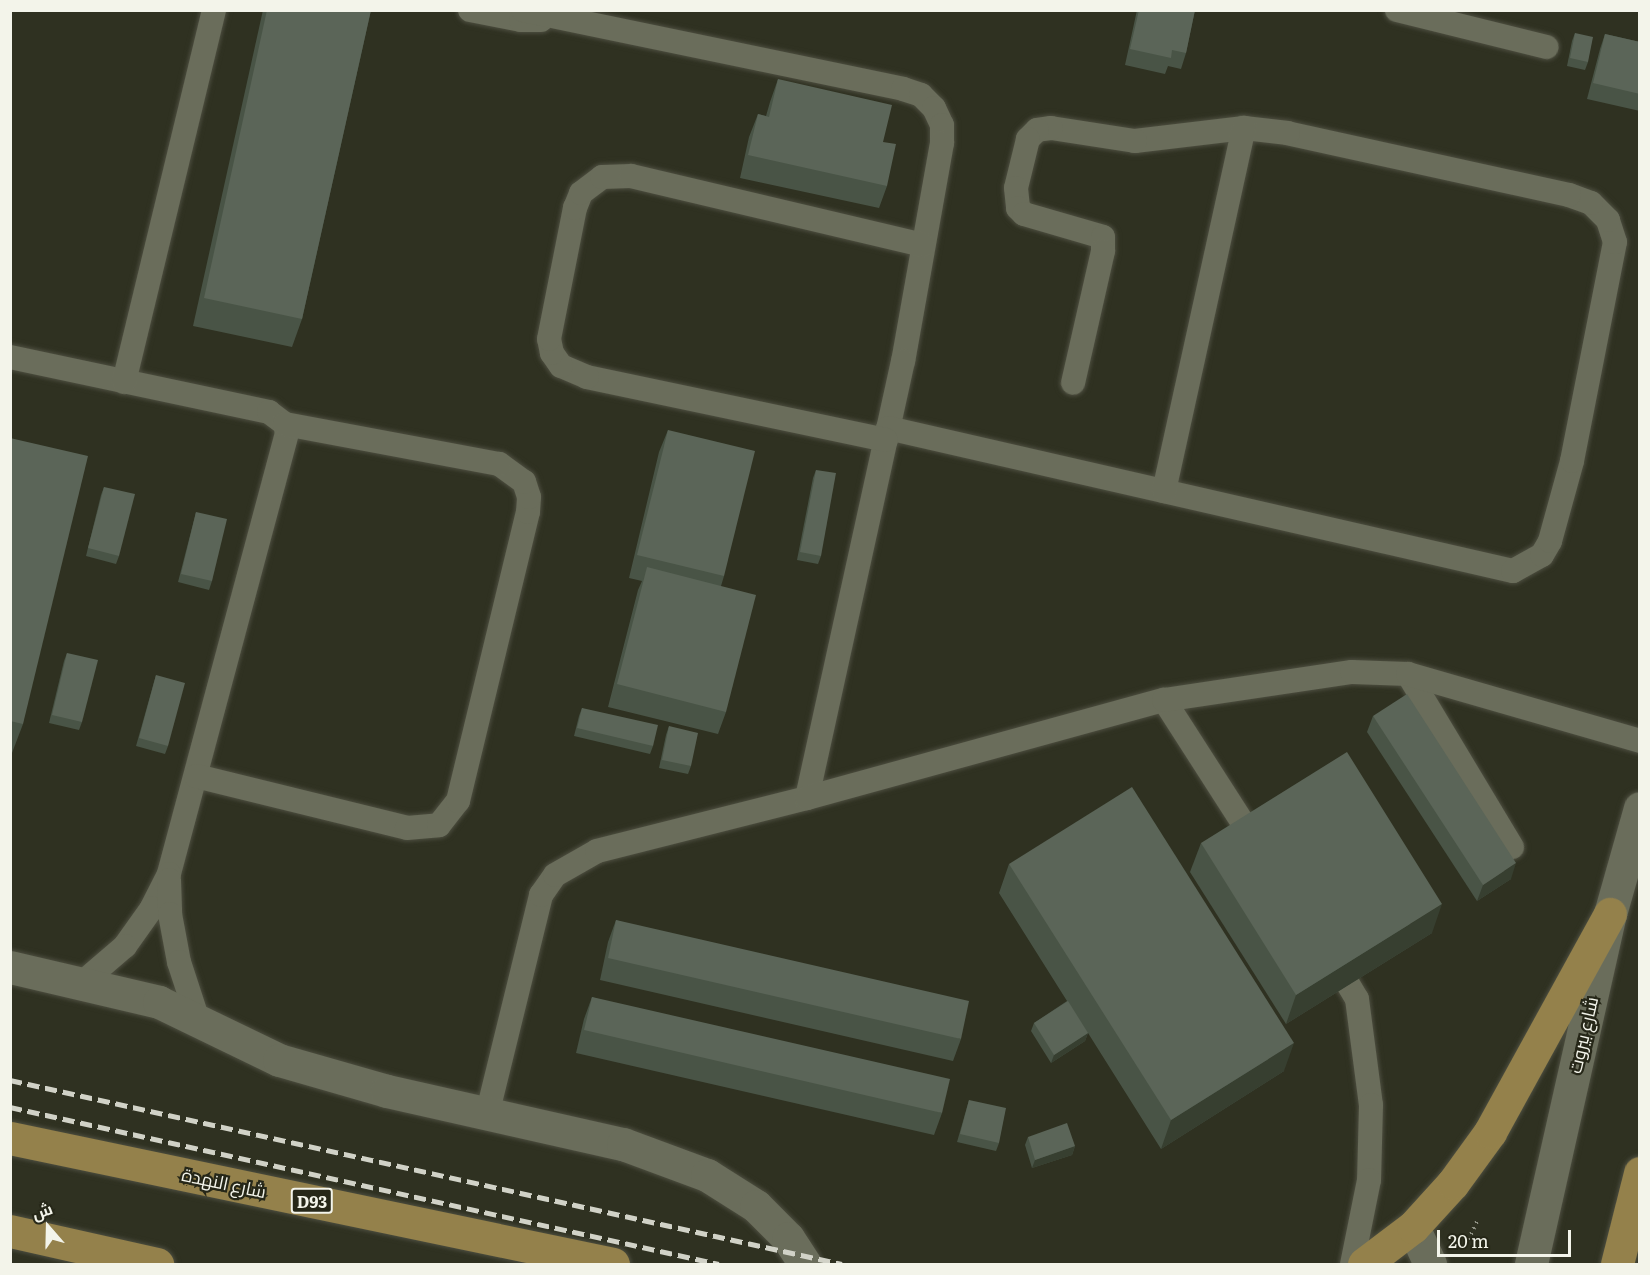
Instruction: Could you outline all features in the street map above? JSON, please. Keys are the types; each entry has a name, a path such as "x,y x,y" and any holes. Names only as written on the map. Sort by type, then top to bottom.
{"main road":[{"path":"1364,1264 1413,1227 1454,1183 1490,1132 1610,914"},
{"name":"شارع النهدة","path":"10,1138 613,1264"},
{"path":"1617,1264 1640,1173"},
{"path":"10,1231 157,1264"}],"street":[{"name":"شارع بيروت","path":"1532,1264 1610,914 1640,808"},
{"path":"10,967 82,982 159,1002 197,1017 279,1060 487,1115 623,1144 707,1175 756,1206 788,1238 805,1264"},
{"path":"1413,1227 1430,1264"}],"lane":[{"path":"124,382 214,10"},
{"path":"470,10 521,20 553,20"},
{"path":"523,10 553,20 921,95 934,108 942,125 942,143 887,434 807,798"},
{"path":"1397,10 1546,47"},
{"path":"923,245 616,175 590,184 581,193 549,339 557,360 574,372 1164,491 1512,571 1535,561 1551,541 1572,461 1613,265 1615,242 1608,220 1591,203 1569,195 1288,133 1244,128 1135,141 1052,128 1032,134 1016,188 1018,208 1030,216 1092,231 1103,237 1103,250 1073,383"},
{"path":"1164,491 1244,128"},
{"path":"10,357 269,412 285,424 499,464 524,482 529,497 528,512 458,801 439,825 407,828 195,776"},
{"path":"82,982 125,946 147,916 169,874 286,443 285,424"},
{"path":"487,1115 533,917 555,875 597,851 807,798 1164,700 1352,672 1408,674 1640,741"},
{"path":"1408,674 1512,847"},
{"path":"1164,700 1250,834"},
{"path":"169,874 170,914 177,952 197,1017"},
{"path":"1348,984 1357,999 1371,1105 1369,1180 1352,1264"}],"building":[{"path":"267,10 371,10 302,319 204,298"},
{"path":"1139,10 1195,10 1186,53 1172,50 1171,58 1130,49"},
{"path":"1575,33 1593,37 1588,62 1570,58"},
{"path":"1605,34 1640,42 1640,94 1593,83"},
{"path":"778,79 892,105 883,142 896,144 887,186 748,155 758,114 769,117"},
{"path":"668,430 755,451 724,576 637,555"},
{"path":"10,438 88,456 23,724 10,721"},
{"path":"816,470 836,473 821,556 800,552"},
{"path":"104,487 135,494 119,556 88,548"},
{"path":"196,512 227,519 212,581 181,574"},
{"path":"647,567 756,595 726,712 617,684"},
{"path":"67,653 98,660 82,722 52,715"},
{"path":"156,675 185,683 168,746 139,738"},
{"path":"1407,694 1516,863 1483,885 1373,716"},
{"path":"582,708 658,725 653,746 577,728"},
{"path":"669,726 698,733 691,766 662,760"},
{"path":"1347,752 1442,904 1296,995 1201,843"},
{"path":"1132,787 1294,1043 1171,1120 1009,864"},
{"path":"616,920 969,1001 961,1039 608,958"},
{"path":"592,997 950,1079 942,1113 584,1030"},
{"path":"1068,1001 1088,1033 1054,1055 1034,1023"},
{"path":"969,1100 1006,1108 999,1143 960,1134"},
{"path":"1067,1123 1075,1146 1035,1160 1028,1137"}],"railway":[{"path":"10,1080 842,1264"},
{"path":"10,1107 719,1264"}]}
